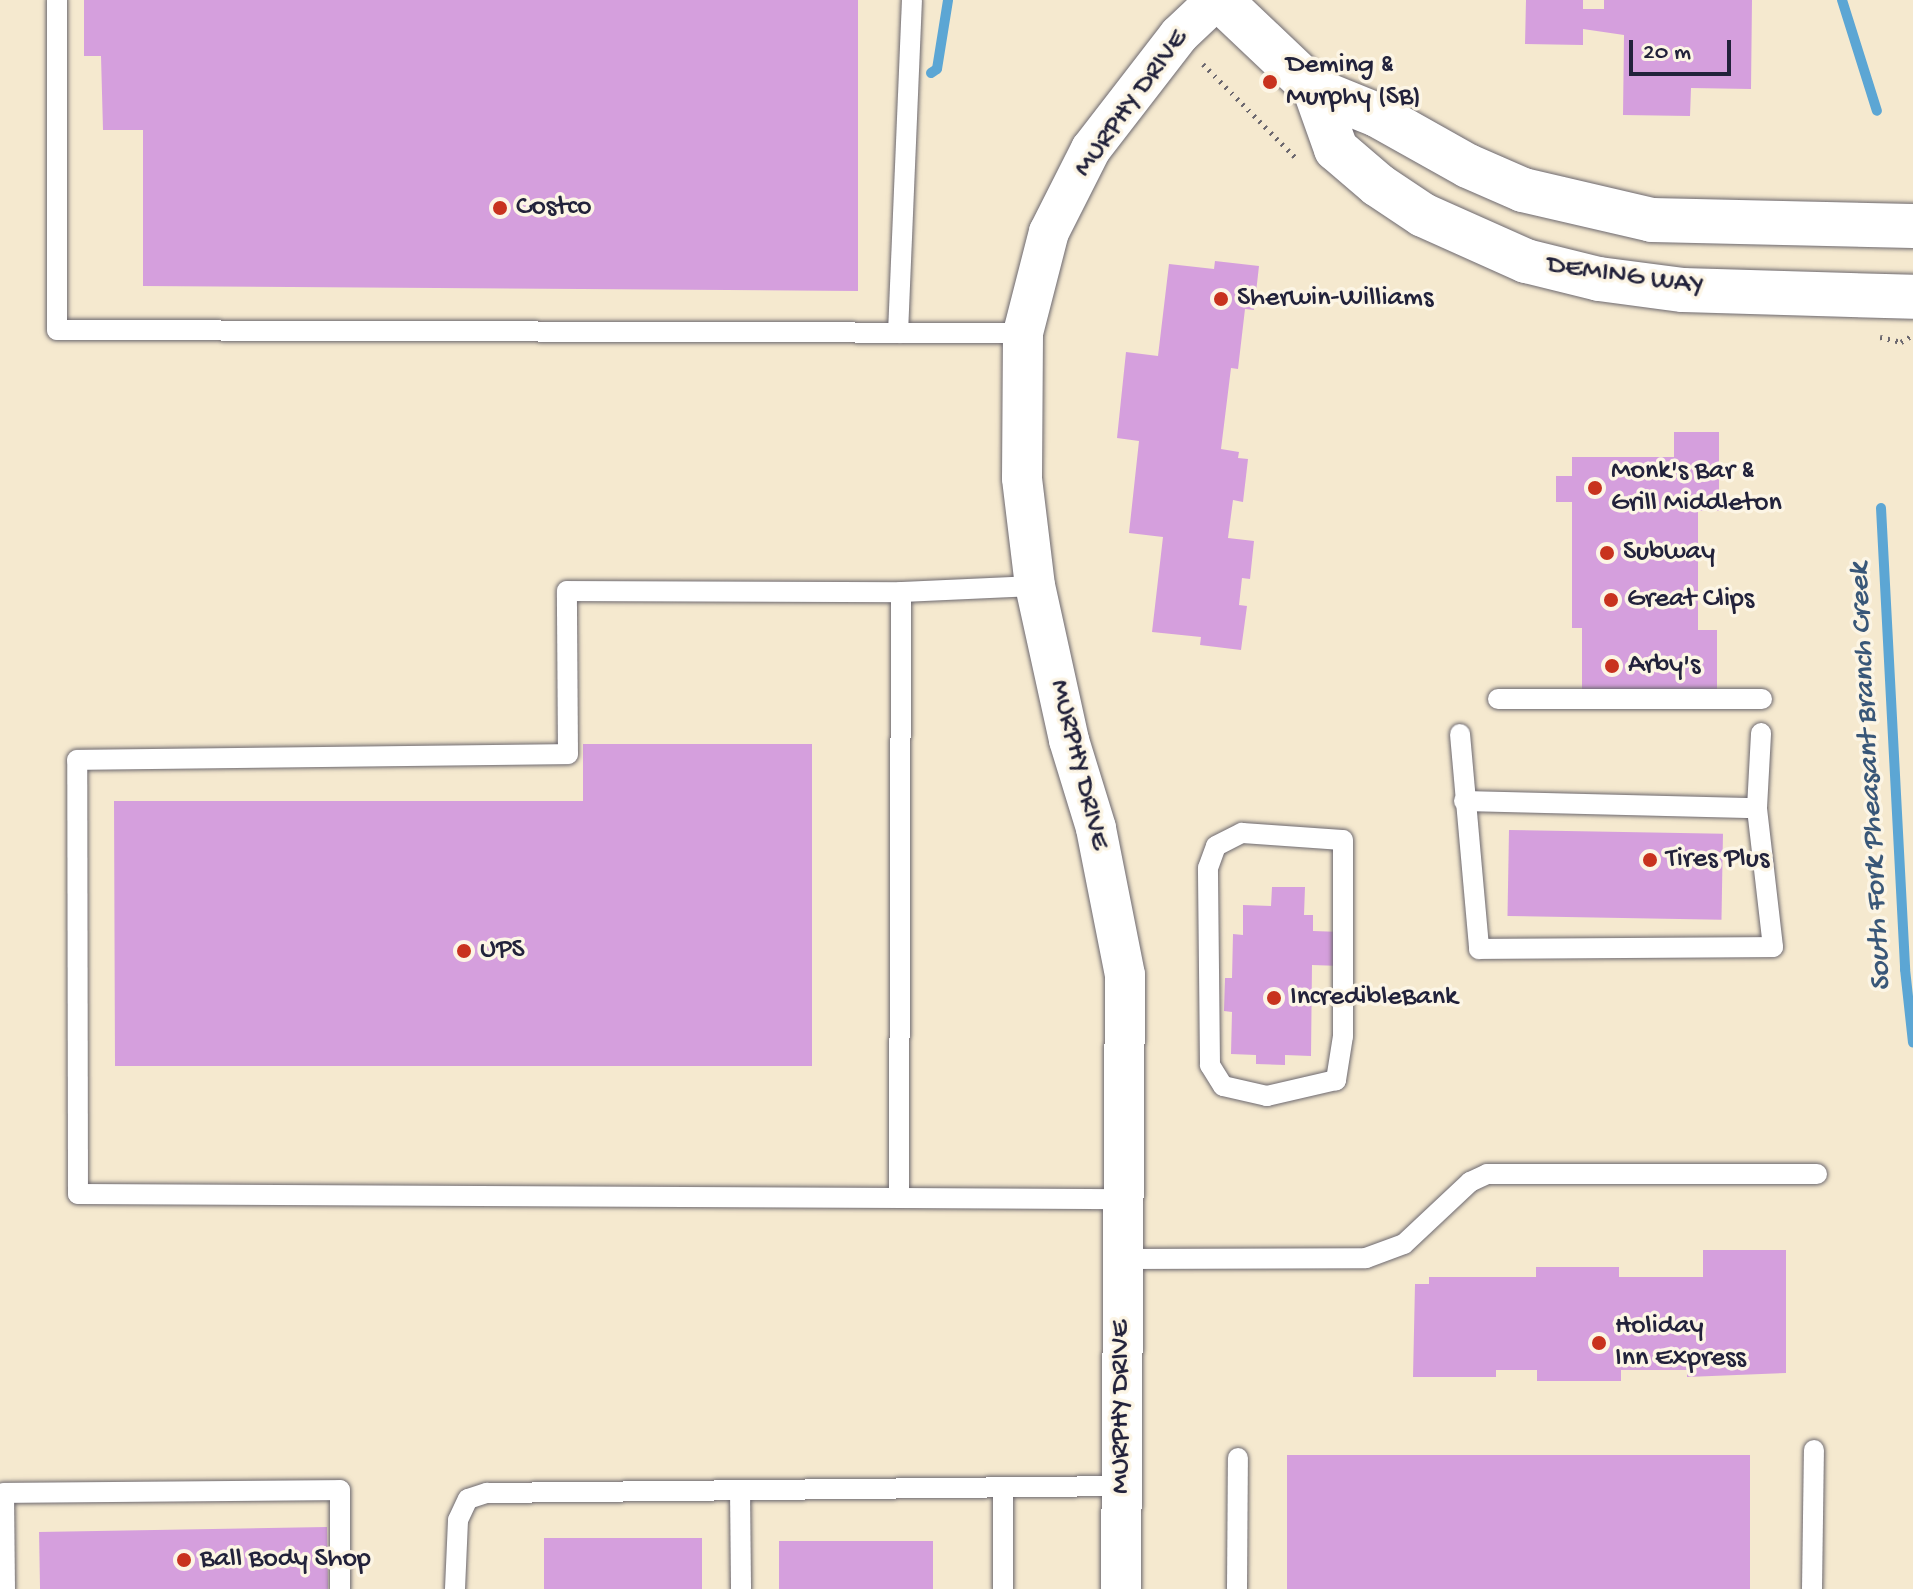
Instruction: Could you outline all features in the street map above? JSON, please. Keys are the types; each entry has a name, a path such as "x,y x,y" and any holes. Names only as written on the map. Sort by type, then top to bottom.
{"street":[{"name":"DEMING WAY","path":"1218,0 1315,90 1377,115 1468,166 1523,190 1597,210 1707,225 1913,226"},
{"name":"MURPHY DRIVE","path":"1121,1589 1125,975 1096,828 1069,740 1035,586 1022,478 1023,333 1049,232 1091,149 1179,35 1218,0"},
{"name":"DEMING WAY","path":"1315,90 1336,149 1378,185 1423,215 1526,261 1599,279 1683,290 1913,297"}],"lane":[{"path":"57,0 57,330 1023,333"},
{"path":"898,333 912,0"},
{"path":"1035,586 901,592 567,591 568,754 77,760 78,1194 1124,1199"},
{"path":"899,1198 901,592"},
{"path":"1498,699 1762,699"},
{"path":"1460,734 1479,949 1773,947 1757,808 1761,733"},
{"path":"1464,801 1757,808"},
{"path":"1242,833 1343,840 1343,1036 1336,1080 1267,1096 1223,1086 1210,1065 1208,868 1216,846 1242,833"},
{"path":"1123,1259 1366,1258 1404,1244 1470,1182 1487,1174 1817,1174"},
{"path":"1812,1589 1814,1450"},
{"path":"1237,1589 1238,1458"},
{"path":"455,1589 458,1520 468,1499 478,1496 1121,1486"},
{"path":"1003,1487 1003,1589"},
{"path":"5,1589 4,1493 340,1490 340,1589"},
{"path":"740,1490 741,1589"}],"building":[{"name":"Costco","path":"84,0 858,0 858,291 143,286 143,130 103,130 101,56 84,56"},
{"path":"1526,0 1583,0 1583,9 1604,9 1604,0 1752,0 1751,89 1691,88 1690,116 1623,115 1624,35 1583,29 1583,45 1525,44"},
{"path":"1215,261 1259,266 1254,310 1245,309 1238,369 1231,368 1221,449 1239,452 1238,458 1248,459 1243,502 1233,500 1228,538 1254,541 1250,579 1242,578 1239,605 1247,606 1241,650 1200,645 1201,637 1152,632 1163,537 1129,533 1139,441 1117,438 1126,352 1158,356 1169,264 1214,269"},
{"path":"1674,432 1719,432 1719,511 1698,511 1698,630 1717,630 1717,690 1582,690 1582,628 1572,628 1572,502 1556,502 1556,476 1572,476 1572,457 1674,457"},
{"name":"UPS","path":"583,744 812,744 812,1066 115,1066 114,801 583,801"},
{"path":"1509,830 1723,834 1721,920 1507,916"},
{"path":"1272,887 1305,887 1304,915 1313,915 1313,931 1341,932 1341,966 1312,965 1311,1056 1285,1055 1285,1065 1256,1064 1256,1055 1231,1054 1232,1012 1224,1011 1225,978 1232,978 1233,934 1243,935 1243,905 1271,906"},
{"name":"Holiday Inn Express","path":"1703,1250 1786,1250 1786,1373 1687,1377 1687,1370 1621,1370 1621,1381 1537,1381 1537,1370 1496,1370 1496,1377 1413,1377 1415,1284 1429,1284 1429,1277 1536,1277 1536,1267 1619,1267 1619,1277 1703,1277"},
{"path":"1287,1455 1750,1455 1750,1589 1287,1589"},
{"name":"Ball Body Shop","path":"327,1527 328,1589 40,1589 39,1532"},
{"path":"544,1538 702,1538 702,1589 544,1589"},
{"path":"779,1541 933,1541 933,1589 779,1589"}],"waterway":[{"path":"931,73 937,69 948,0"},
{"name":"South Fork Pheasant Branch Creek","path":"1842,0 1877,111"},
{"name":"South Fork Pheasant Branch Creek","path":"1881,508 1905,969 1913,1043"}],"place":[{"name":"Deming & Murphy (SB)","path":"1270,82"},
{"name":"Costco","path":"500,208"},
{"name":"Sherwin-Williams","path":"1221,299"},
{"name":"Monk's Bar & Grill Middleton","path":"1595,488"},
{"name":"Subway","path":"1607,553"},
{"name":"Great Clips","path":"1611,600"},
{"name":"Arby's","path":"1612,666"},
{"name":"Tires Plus","path":"1650,860"},
{"name":"UPS","path":"464,951"},
{"name":"IncredibleBank","path":"1274,998"},
{"name":"Holiday Inn Express","path":"1599,1343"},
{"name":"Ball Body Shop","path":"184,1560"}]}
